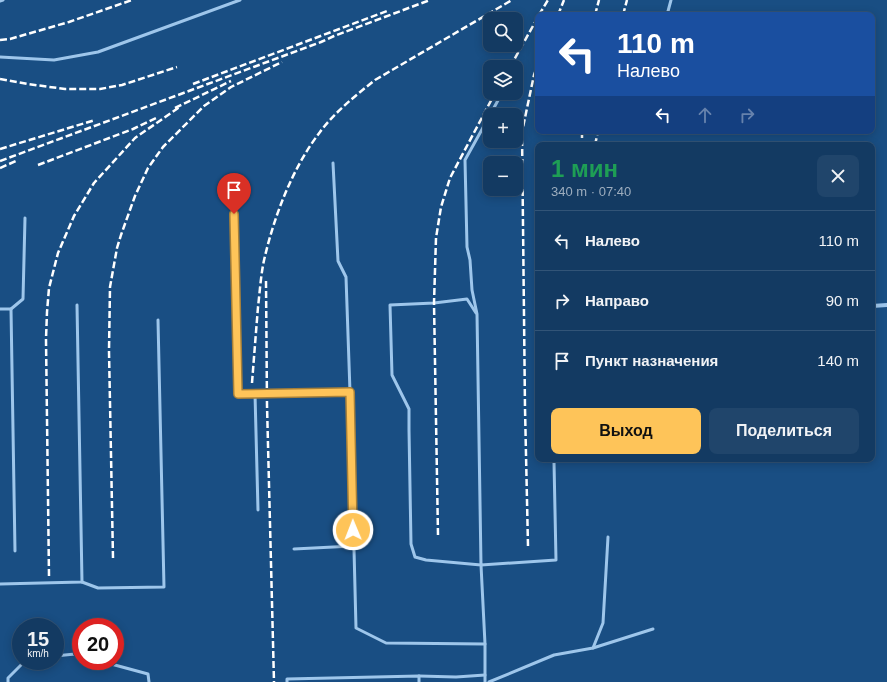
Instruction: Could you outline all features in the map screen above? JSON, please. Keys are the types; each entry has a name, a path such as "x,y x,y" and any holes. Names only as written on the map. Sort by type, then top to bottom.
{"street":[{"path":"875,306 887,305"}],"lane":[{"path":"0,57 54,60 98,52 240,0"},
{"path":"668,12 671,0"},
{"path":"483,128 465,160 467,247 470,260 472,290 477,314 481,565 485,644 485,682"},
{"path":"333,163 338,261 346,277 356,628 386,644 485,644"},
{"path":"233,184 238,394 350,392"},
{"path":"0,309 11,309 23,299 25,218"},
{"path":"477,314 467,300 390,305 392,375 409,409 408,430 411,544 415,556 426,560 481,565 556,560 554,462"},
{"path":"77,305 82,582"},
{"path":"11,309 15,551"},
{"path":"0,584 82,582 98,588 164,588 158,320"},
{"path":"255,394 258,510"},
{"path":"593,648 603,623 608,537"},
{"path":"294,548 353,546"},
{"path":"490,682 554,655 593,648 653,629"},
{"path":"124,668 148,674 149,682"},
{"path":"8,682 8,678 16,670"},
{"path":"287,682 287,680 419,676 456,677 485,675"},
{"path":"419,676 419,682"}],"railway":[{"path":"0,40 10,39 69,22 132,0"},
{"path":"0,161 430,0"},
{"path":"252,383 258,307 265,256 274,224 286,191 301,160 310,146 320,132 339,111 375,80 512,0"},
{"path":"541,12 548,0"},
{"path":"559,12 564,0"},
{"path":"596,12 599,0"},
{"path":"624,12 627,0"},
{"path":"193,84 387,11"},
{"path":"514,60 535,22"},
{"path":"113,558 109,351 110,287 117,248 121,235 135,196 148,168 163,147 204,106 231,87 282,62"},
{"path":"0,79 65,89 100,89 122,85 177,67"},
{"path":"528,546 522,132 535,72"},
{"path":"175,108 231,81"},
{"path":"438,535 434,303 436,238 441,207 450,178 491,100"},
{"path":"49,576 46,339 49,288 58,253 74,216 94,183 135,138 181,106"},
{"path":"38,165 133,129 156,118"},
{"path":"0,149 95,120"},
{"path":"582,134 582,142"},
{"path":"596,142 597,134"},
{"path":"0,168 16,161"},
{"path":"266,281 267,405 274,682"}],"route":[{"path":"234,214 238,394 350,392 353,530"}]}
